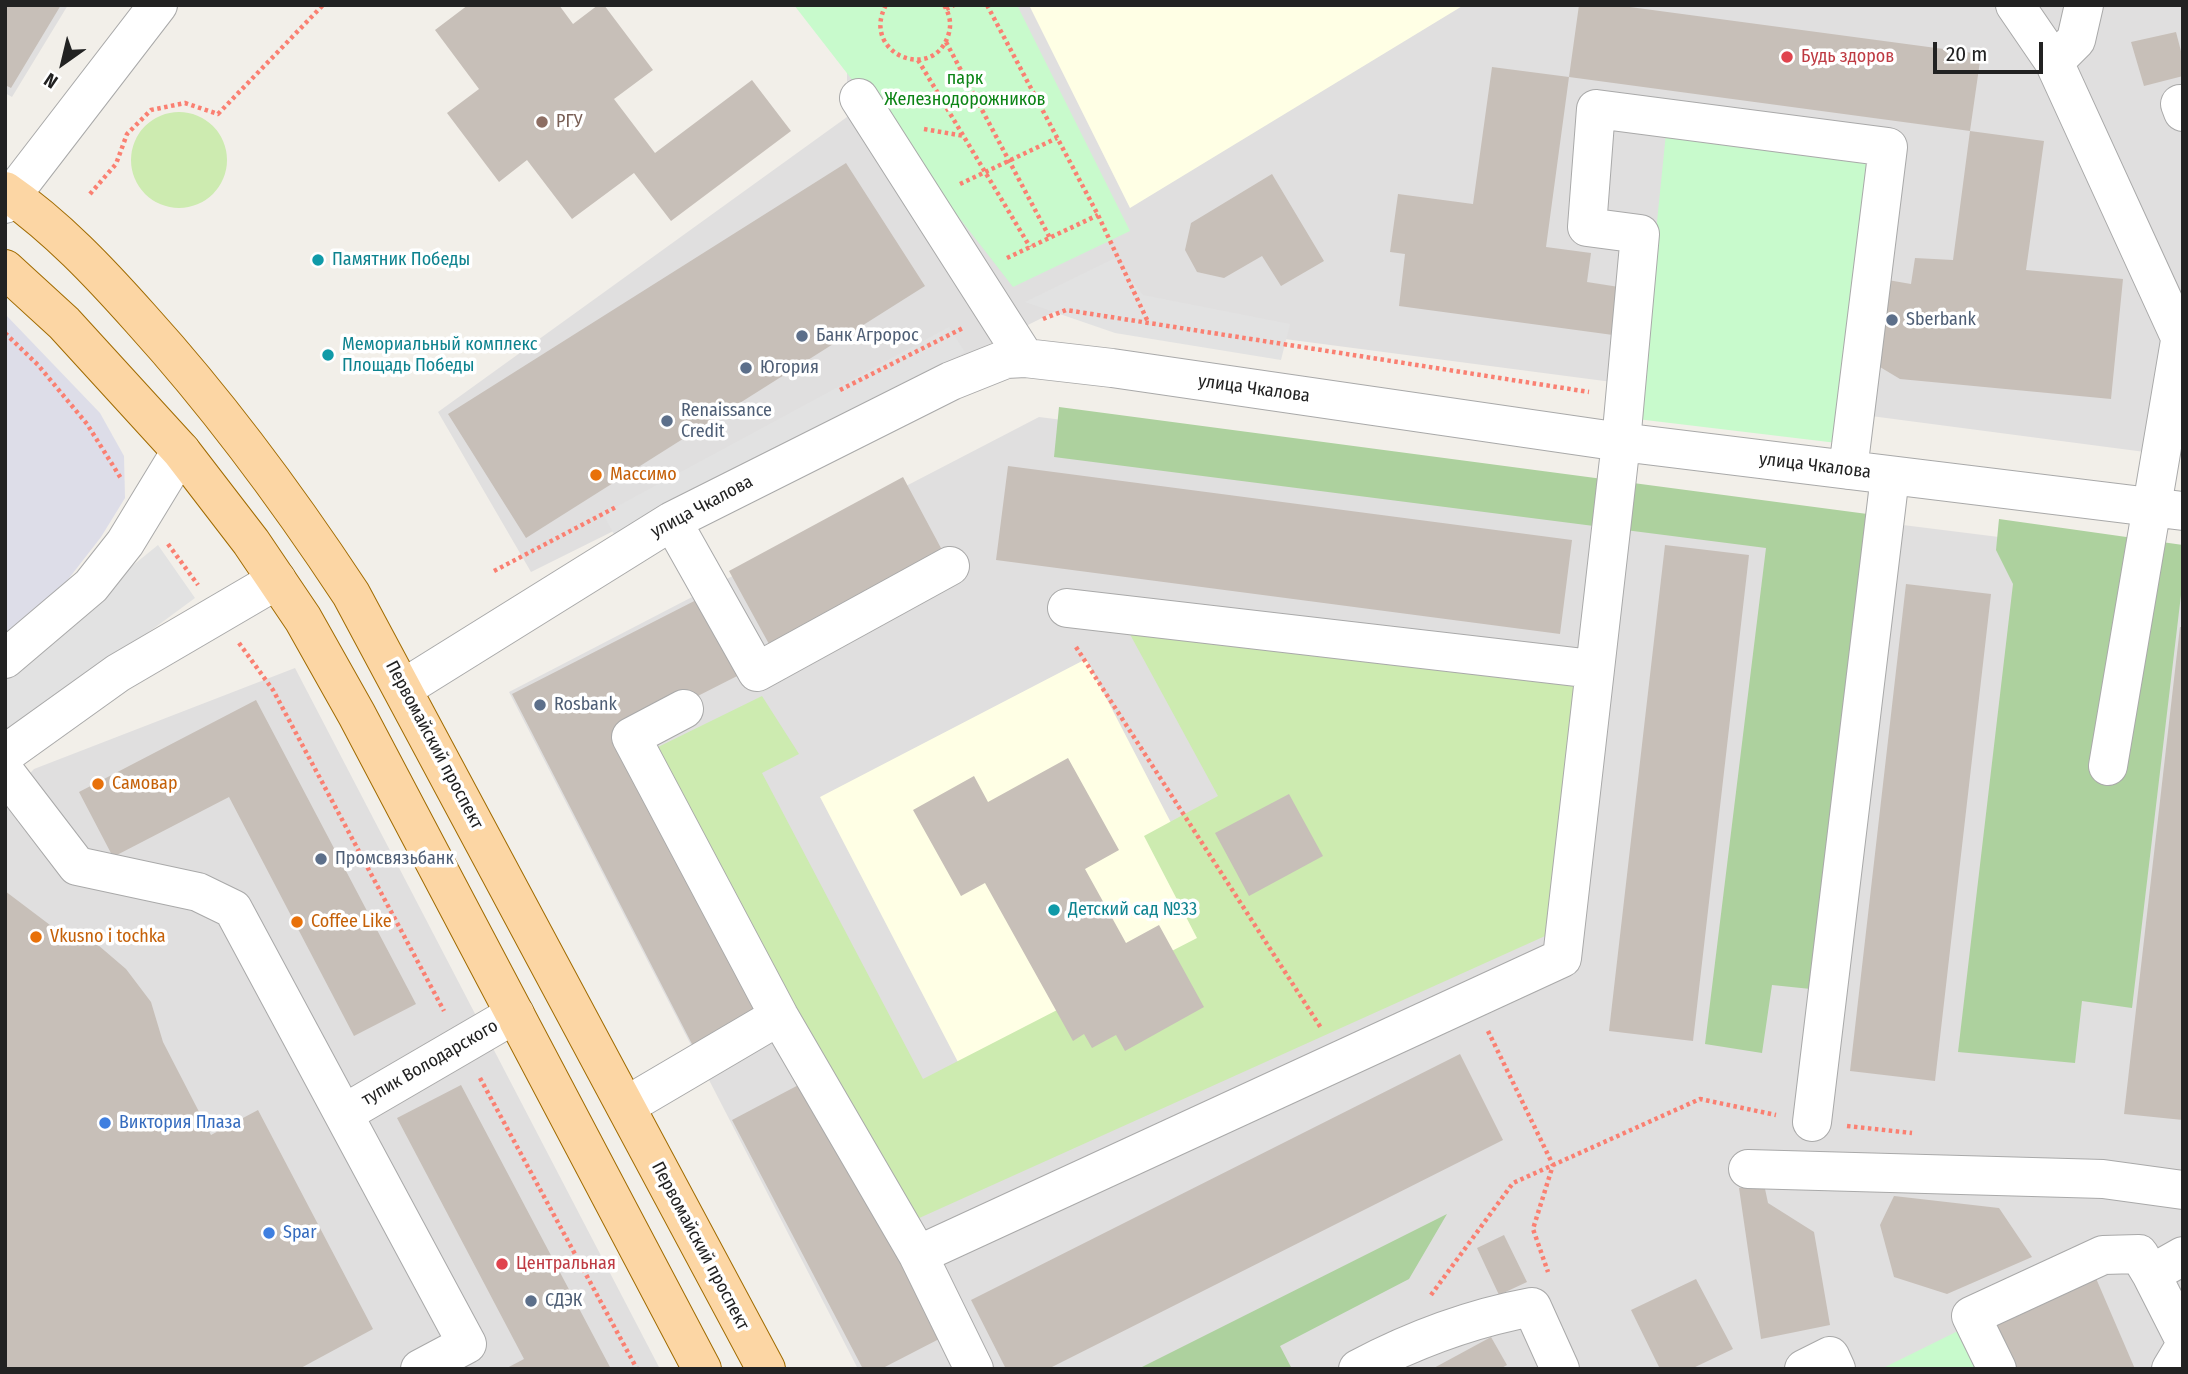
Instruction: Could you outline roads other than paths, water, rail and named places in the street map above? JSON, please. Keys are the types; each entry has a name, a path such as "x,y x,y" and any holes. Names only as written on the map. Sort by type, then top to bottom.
{"main road":[{"name":"Первомайский проспект","path":"7,197 102,276 206,391 294,507 351,594 404,688 766,1369"},
{"path":"5,269 64,323 181,451 303,619 357,715 702,1369"}],"street":[{"path":"7,197 158,5"},
{"path":"2015,5 2054,62 2181,329 2168,509 2108,766"},
{"path":"2054,62 2076,40 2084,5"},
{"path":"859,98 1025,358"},
{"path":"918,1255 1562,958 1620,442 1640,234 1587,227 1596,109 1888,147 1848,470"},
{"name":"улица Чкалова","path":"404,688 672,521 951,380 1006,359 1025,358 1620,442 2168,509"},
{"path":"5,659 90,586 125,543 181,451"},
{"path":"1812,1122 1890,476"},
{"path":"672,521 757,672 950,566"},
{"path":"5,754 118,673 277,580"},
{"path":"1067,608 1594,669"},
{"path":"684,709 631,737 779,1016 918,1255 974,1369"},
{"path":"5,772 77,866 198,892 233,909 345,1112 467,1344 420,1369"},
{"name":"тупик Володарского","path":"345,1112 514,1014"},
{"path":"626,1107 779,1016"},
{"path":"1748,1169 2103,1179 2183,1190"},
{"path":"1997,1369 1971,1316 2103,1255 2139,1254 2167,1265 2183,1337"},
{"path":"1359,1369 1402,1348 1503,1312 1532,1307 1560,1369"},
{"path":"2171,1369 2183,1349"},
{"path":"1804,1369 1830,1356 1836,1369"}],"place":[{"name":"Будь здоров","path":"1787,57"},
{"name":"РГУ","path":"542,122"},
{"name":"Памятник Победы","path":"318,260"},
{"name":"Sberbank","path":"1892,320"},
{"name":"Банк Агророс","path":"802,336"},
{"name":"Мемориальный комплекс Площадь Победы","path":"328,355"},
{"name":"Югория","path":"746,368"},
{"name":"Renaissance Credit","path":"667,421"},
{"name":"Массимо","path":"596,475"},
{"name":"Rosbank","path":"540,705"},
{"name":"Самовар","path":"98,784"},
{"name":"Промсвязьбанк","path":"321,859"},
{"name":"Детский сад №33","path":"1054,910"},
{"name":"Coffee Like","path":"297,922"},
{"name":"Vkusno i tochka","path":"36,937"},
{"name":"Виктория Плаза","path":"105,1123"},
{"name":"Spar","path":"269,1233"},
{"name":"Центральная","path":"502,1264"},
{"name":"СДЭК","path":"531,1301"}],"park label":[{"name":"парк Железнодорожников","path":"965,89"}]}
